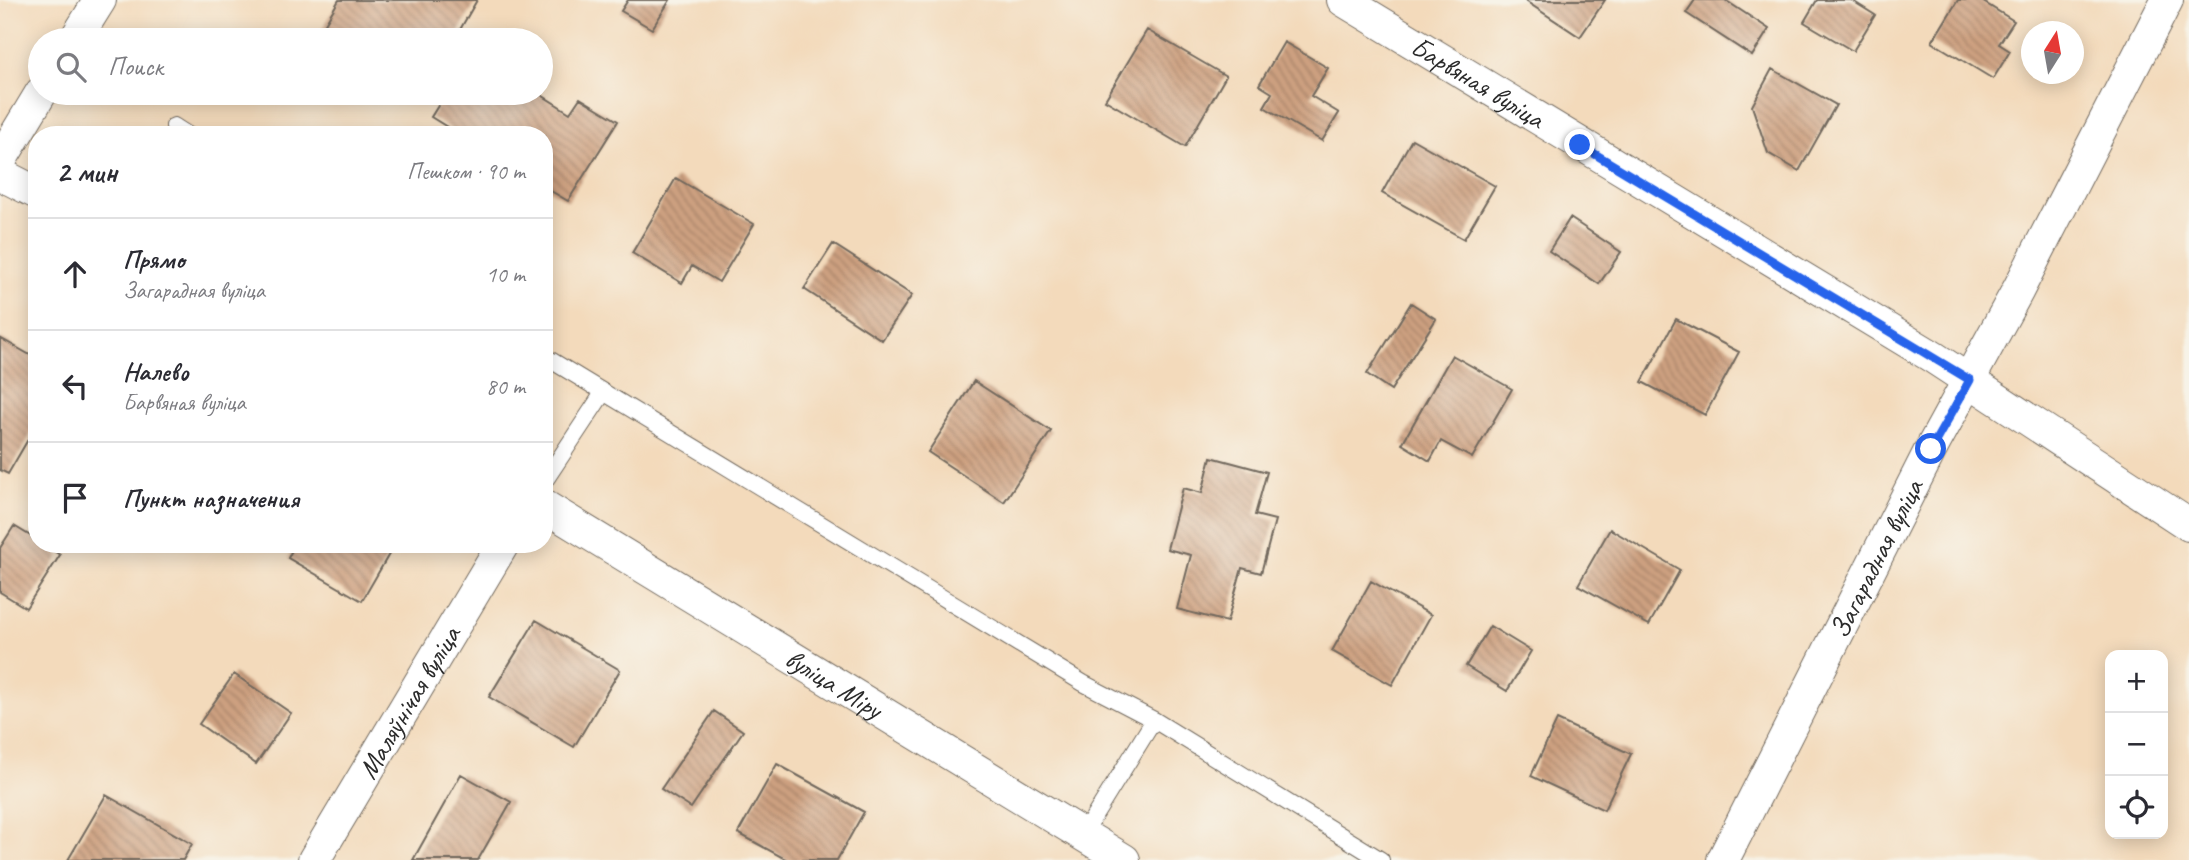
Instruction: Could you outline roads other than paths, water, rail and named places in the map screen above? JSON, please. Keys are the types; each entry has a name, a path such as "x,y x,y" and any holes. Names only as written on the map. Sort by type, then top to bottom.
{"street":[{"path":"82,28 100,0"},
{"name":"Барвяная вуліца","path":"1343,0 1970,380 2189,525"},
{"name":"Загарадная вуліца","path":"1723,860 1931,449 1970,380 2167,0"},
{"path":"0,161 34,105"},
{"path":"0,174 28,188"},
{"name":"вуліца Міру","path":"553,512 1075,848 1124,860"},
{"name":"Маляўнічая вуліца","path":"314,860 498,553"}],"lane":[{"path":"553,362 1083,683 1154,720 1381,860"},
{"path":"553,468 603,393"},
{"path":"1075,848 1154,720"}]}
